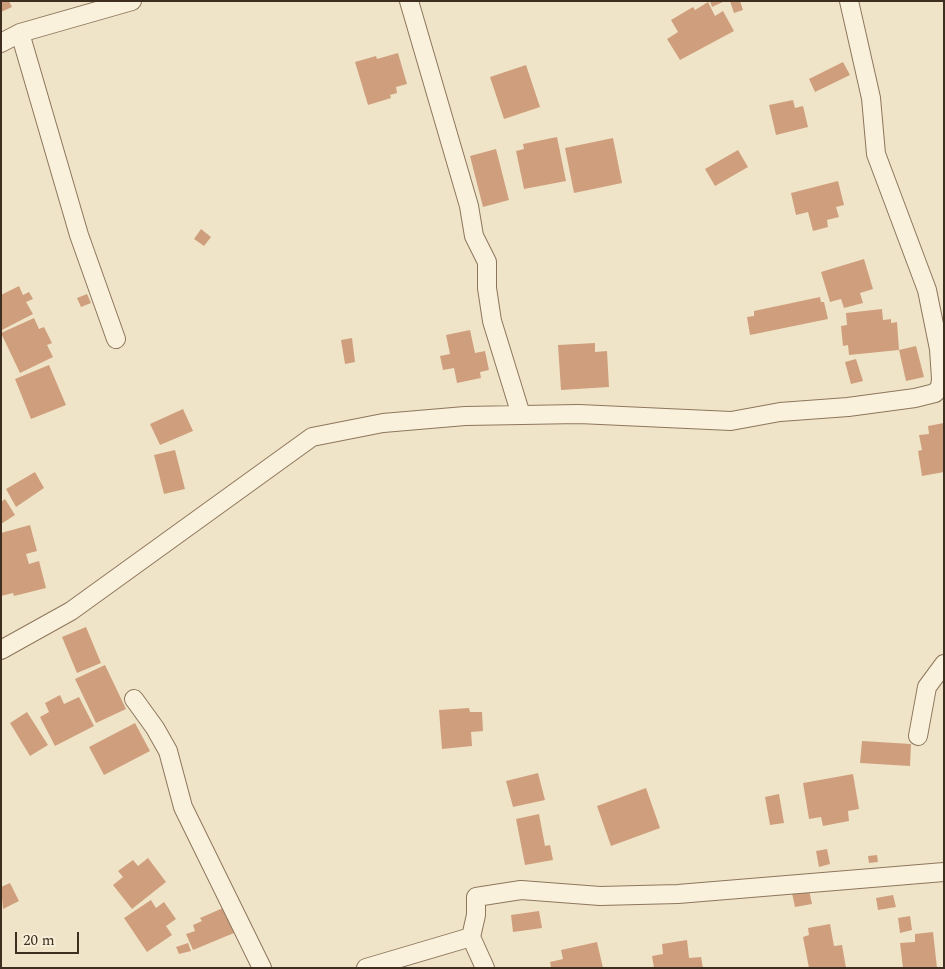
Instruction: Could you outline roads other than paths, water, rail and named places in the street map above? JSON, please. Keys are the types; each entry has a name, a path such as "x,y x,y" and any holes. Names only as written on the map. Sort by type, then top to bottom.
{"street":[{"path":"1,43 20,33 132,1"},
{"path":"409,1 469,206 474,236 487,262 486,288 492,321 521,415"},
{"path":"1,650 71,611 312,437 383,423 464,416 579,414 732,421 780,412 848,407 915,398 938,390 941,379 939,349 927,290 876,154 871,98 848,1"},
{"path":"20,33 79,235 116,339"},
{"path":"918,736 927,687 944,664"},
{"path":"134,699 155,728 168,751 183,807 262,968"},
{"path":"485,968 471,937 476,914 476,897 521,890 600,896 678,894 944,872"},
{"path":"366,968 471,937"}]}
